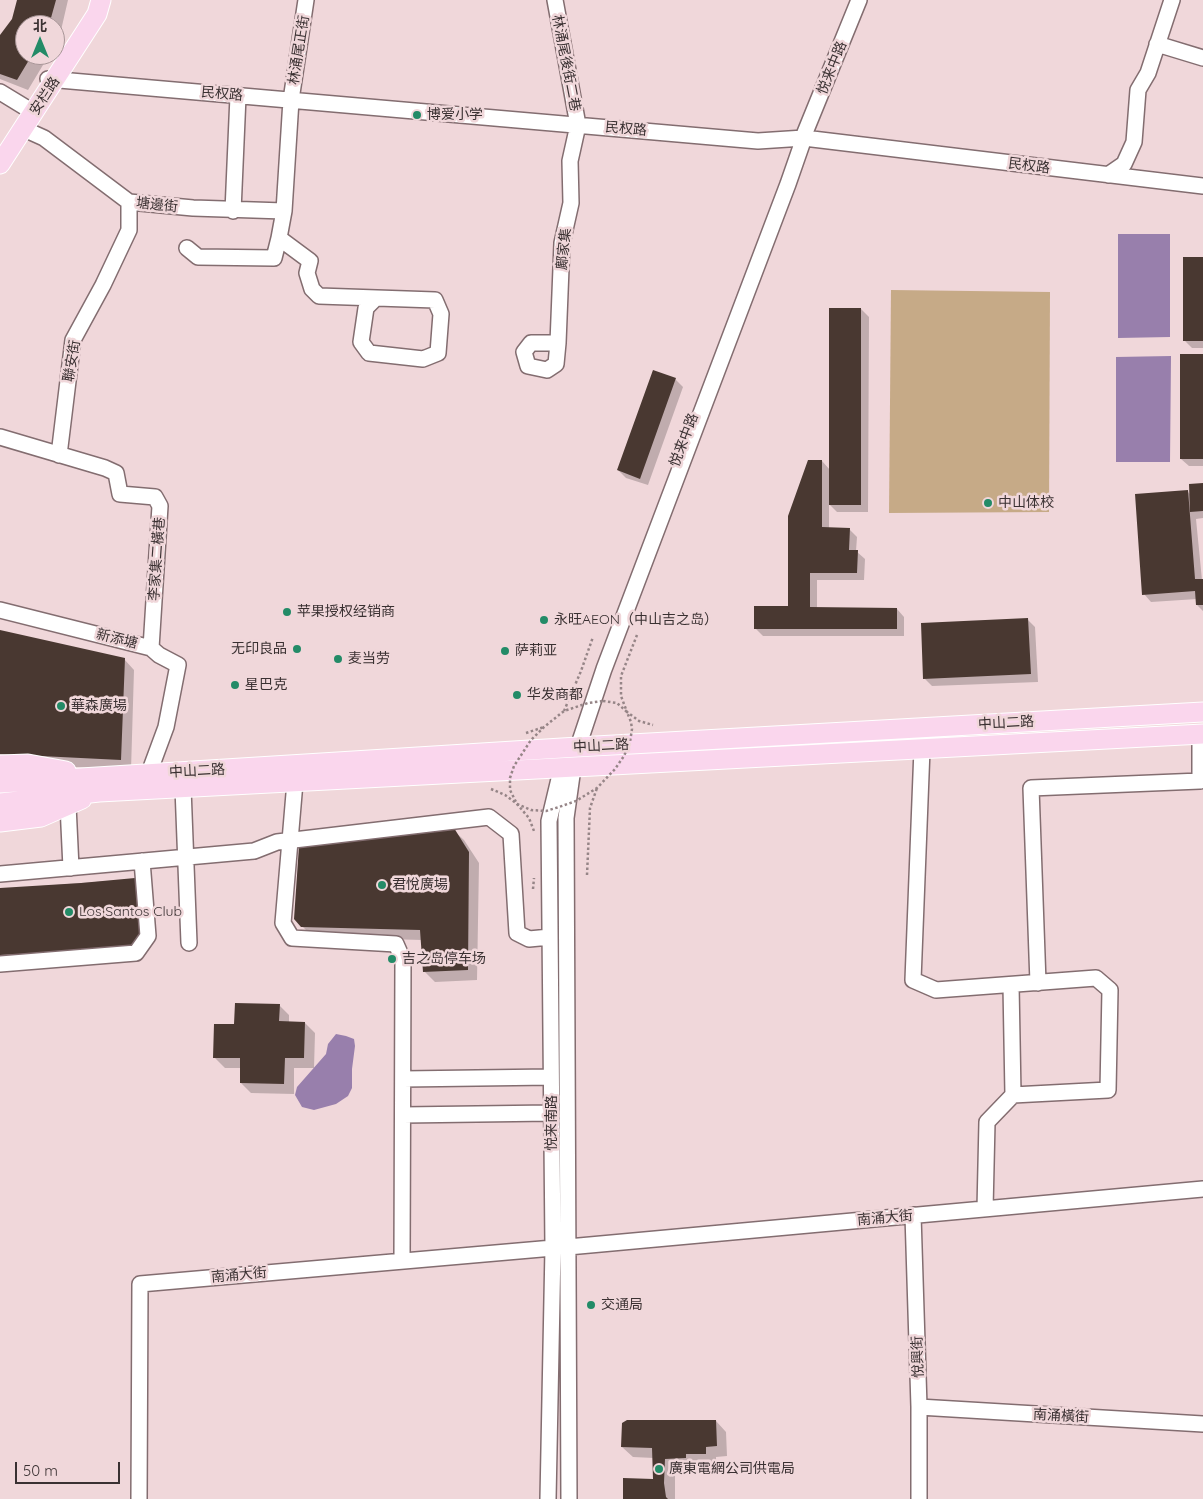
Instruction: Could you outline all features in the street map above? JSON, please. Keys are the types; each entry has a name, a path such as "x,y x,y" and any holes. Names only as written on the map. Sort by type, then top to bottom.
{"main road":[{"name":"安栏路","path":"0,164 24,129 89,12 93,0"},
{"name":"安栏路","path":"0,150 97,14 101,0"},
{"name":"中山二路","path":"97,784 149,774 1203,712"},
{"name":"中山二路","path":"0,783 97,784 183,788 1201,734"},
{"path":"0,765 28,764 97,784"},
{"path":"0,802 97,784"},
{"path":"0,822 41,817 68,805 97,784"}],"street":[{"name":"林涌尾正街","path":"187,248 198,257 274,258 284,212 291,100 306,0"},
{"name":"林涌尾後街二巷","path":"555,0 578,125"},
{"name":"悦来中路","path":"572,748 604,669 802,137 859,0"},
{"path":"1108,175 1124,164 1134,142 1138,90 1148,73 1172,0"},
{"path":"1157,44 1203,58"},
{"name":"民权路","path":"52,79 758,141 802,137 1203,186"},
{"path":"0,92 28,109"},
{"path":"233,211 238,96"},
{"name":"鄺家集","path":"558,344 531,343 524,352 528,366 547,370 556,364 558,344 562,243 570,203 570,161 578,125"},
{"name":"塘邊街","path":"24,129 44,138 129,202 233,211 284,212"},
{"name":"聯安街","path":"59,454 73,340 103,285 129,230 129,202"},
{"path":"279,238 310,261 307,273 312,290 318,296 435,300 441,314 438,353 424,359 369,353 361,342 366,308 376,298"},
{"path":"0,437 59,454"},
{"name":"李家集二橫巷","path":"59,454 116,473 120,494 156,497 160,506 151,648"},
{"name":"新添塘","path":"0,610 151,648 159,656 178,665 166,727 149,774"},
{"path":"1038,982 1031,788 1200,781 1201,734"},
{"name":"悦来南路","path":"569,1499 560,1247 552,1113 549,821 572,748"},
{"path":"922,749 913,980 936,990 1096,978 1110,990 1108,1090 1013,1096 987,1122 985,1209"},
{"name":"悦来南路","path":"548,1499 560,1247 567,768"},
{"path":"295,782 283,923 292,938 396,944 403,960 402,1261"},
{"path":"183,788 189,943"},
{"path":"68,805 71,868"},
{"path":"0,874 254,852 277,842 489,817 511,834 517,933 529,939 550,937"},
{"path":"0,964 136,953 148,936 142,862"},
{"path":"1011,985 1013,1096"},
{"path":"403,1079 551,1077"},
{"path":"403,1114 552,1113"},
{"name":"南涌大街","path":"139,1499 140,1284 1203,1189"},
{"name":"悅興街","path":"913,1215 919,1407 919,1499"},
{"name":"南涌橫街","path":"919,1407 1203,1424"}],"path":[{"path":"485,788 494,790 530,810 546,811 576,801 597,788 615,769 624,756 630,742 632,729 621,696 621,676 637,635"},
{"path":"564,711 593,637"},
{"path":"536,838 529,818 517,804 510,790 510,778 514,766 531,740 544,727 564,711 588,703 603,701 618,703 639,721 656,725"},
{"path":"586,875 590,808 597,788"},
{"path":"533,889 534,872"}],"shaded area":[{"path":"1118,234 1170,234 1170,337 1118,338"},
{"path":"891,290 1050,292 1049,512 889,513"},
{"path":"1171,356 1170,462 1116,462 1116,357"},
{"path":"336,1034 354,1039 352,1088 348,1096 336,1104 314,1110 302,1107 295,1095 297,1087 326,1054 328,1044"}],"building":[{"path":"17,0 56,0 52,15 15,15 15,65 26,65 17,80 0,74 0,35 12,19"},
{"path":"1183,257 1203,257 1203,341 1183,341"},
{"path":"829,308 861,308 861,505 829,505"},
{"path":"1180,354 1203,354 1203,459 1180,459"},
{"path":"653,370 676,378 640,479 617,470"},
{"path":"808,460 822,460 822,527 850,528 849,550 858,550 857,573 810,573 810,607 897,608 897,629 754,629 754,606 788,606 788,516"},
{"path":"1203,483 1203,511 1190,512 1189,484"},
{"path":"1188,490 1195,579 1203,579 1203,605 1196,605 1195,591 1142,595 1135,494"},
{"path":"1028,618 1031,674 923,679 921,623"},
{"name":"華森廣場","path":"0,630 125,658 121,760 0,754"},
{"name":"君悅廣場","path":"454,828 469,852 468,970 423,972 420,930 301,927 294,919 299,846"},
{"name":"Los Santos Club","path":"135,878 141,936 130,949 0,955 0,888"},
{"path":"235,1003 280,1004 279,1021 305,1022 304,1058 285,1058 284,1084 240,1083 240,1058 213,1058 214,1024 234,1024"},
{"name":"廣東電網公司供電局","path":"627,1420 716,1420 717,1446 706,1447 706,1454 686,1454 686,1458 665,1459 664,1483 668,1499 623,1499 623,1478 653,1479 652,1448 621,1447 622,1423"}],"place":[{"name":"博爱小学","path":"417,115"},
{"name":"中山体校","path":"988,503"},
{"name":"苹果授权经销商","path":"287,612"},
{"name":"永旺AEON（中山吉之岛）","path":"544,620"},
{"name":"无印良品","path":"297,649"},
{"name":"萨莉亚","path":"505,651"},
{"name":"麦当劳","path":"338,659"},
{"name":"星巴克","path":"235,685"},
{"name":"华发商都","path":"517,695"},
{"name":"華森廣場","path":"61,706"},
{"name":"君悅廣場","path":"382,885"},
{"name":"Los Santos Club","path":"69,912"},
{"name":"吉之岛停车场","path":"392,959"},
{"name":"交通局","path":"591,1305"},
{"name":"廣東電網公司供電局","path":"659,1469"}]}
